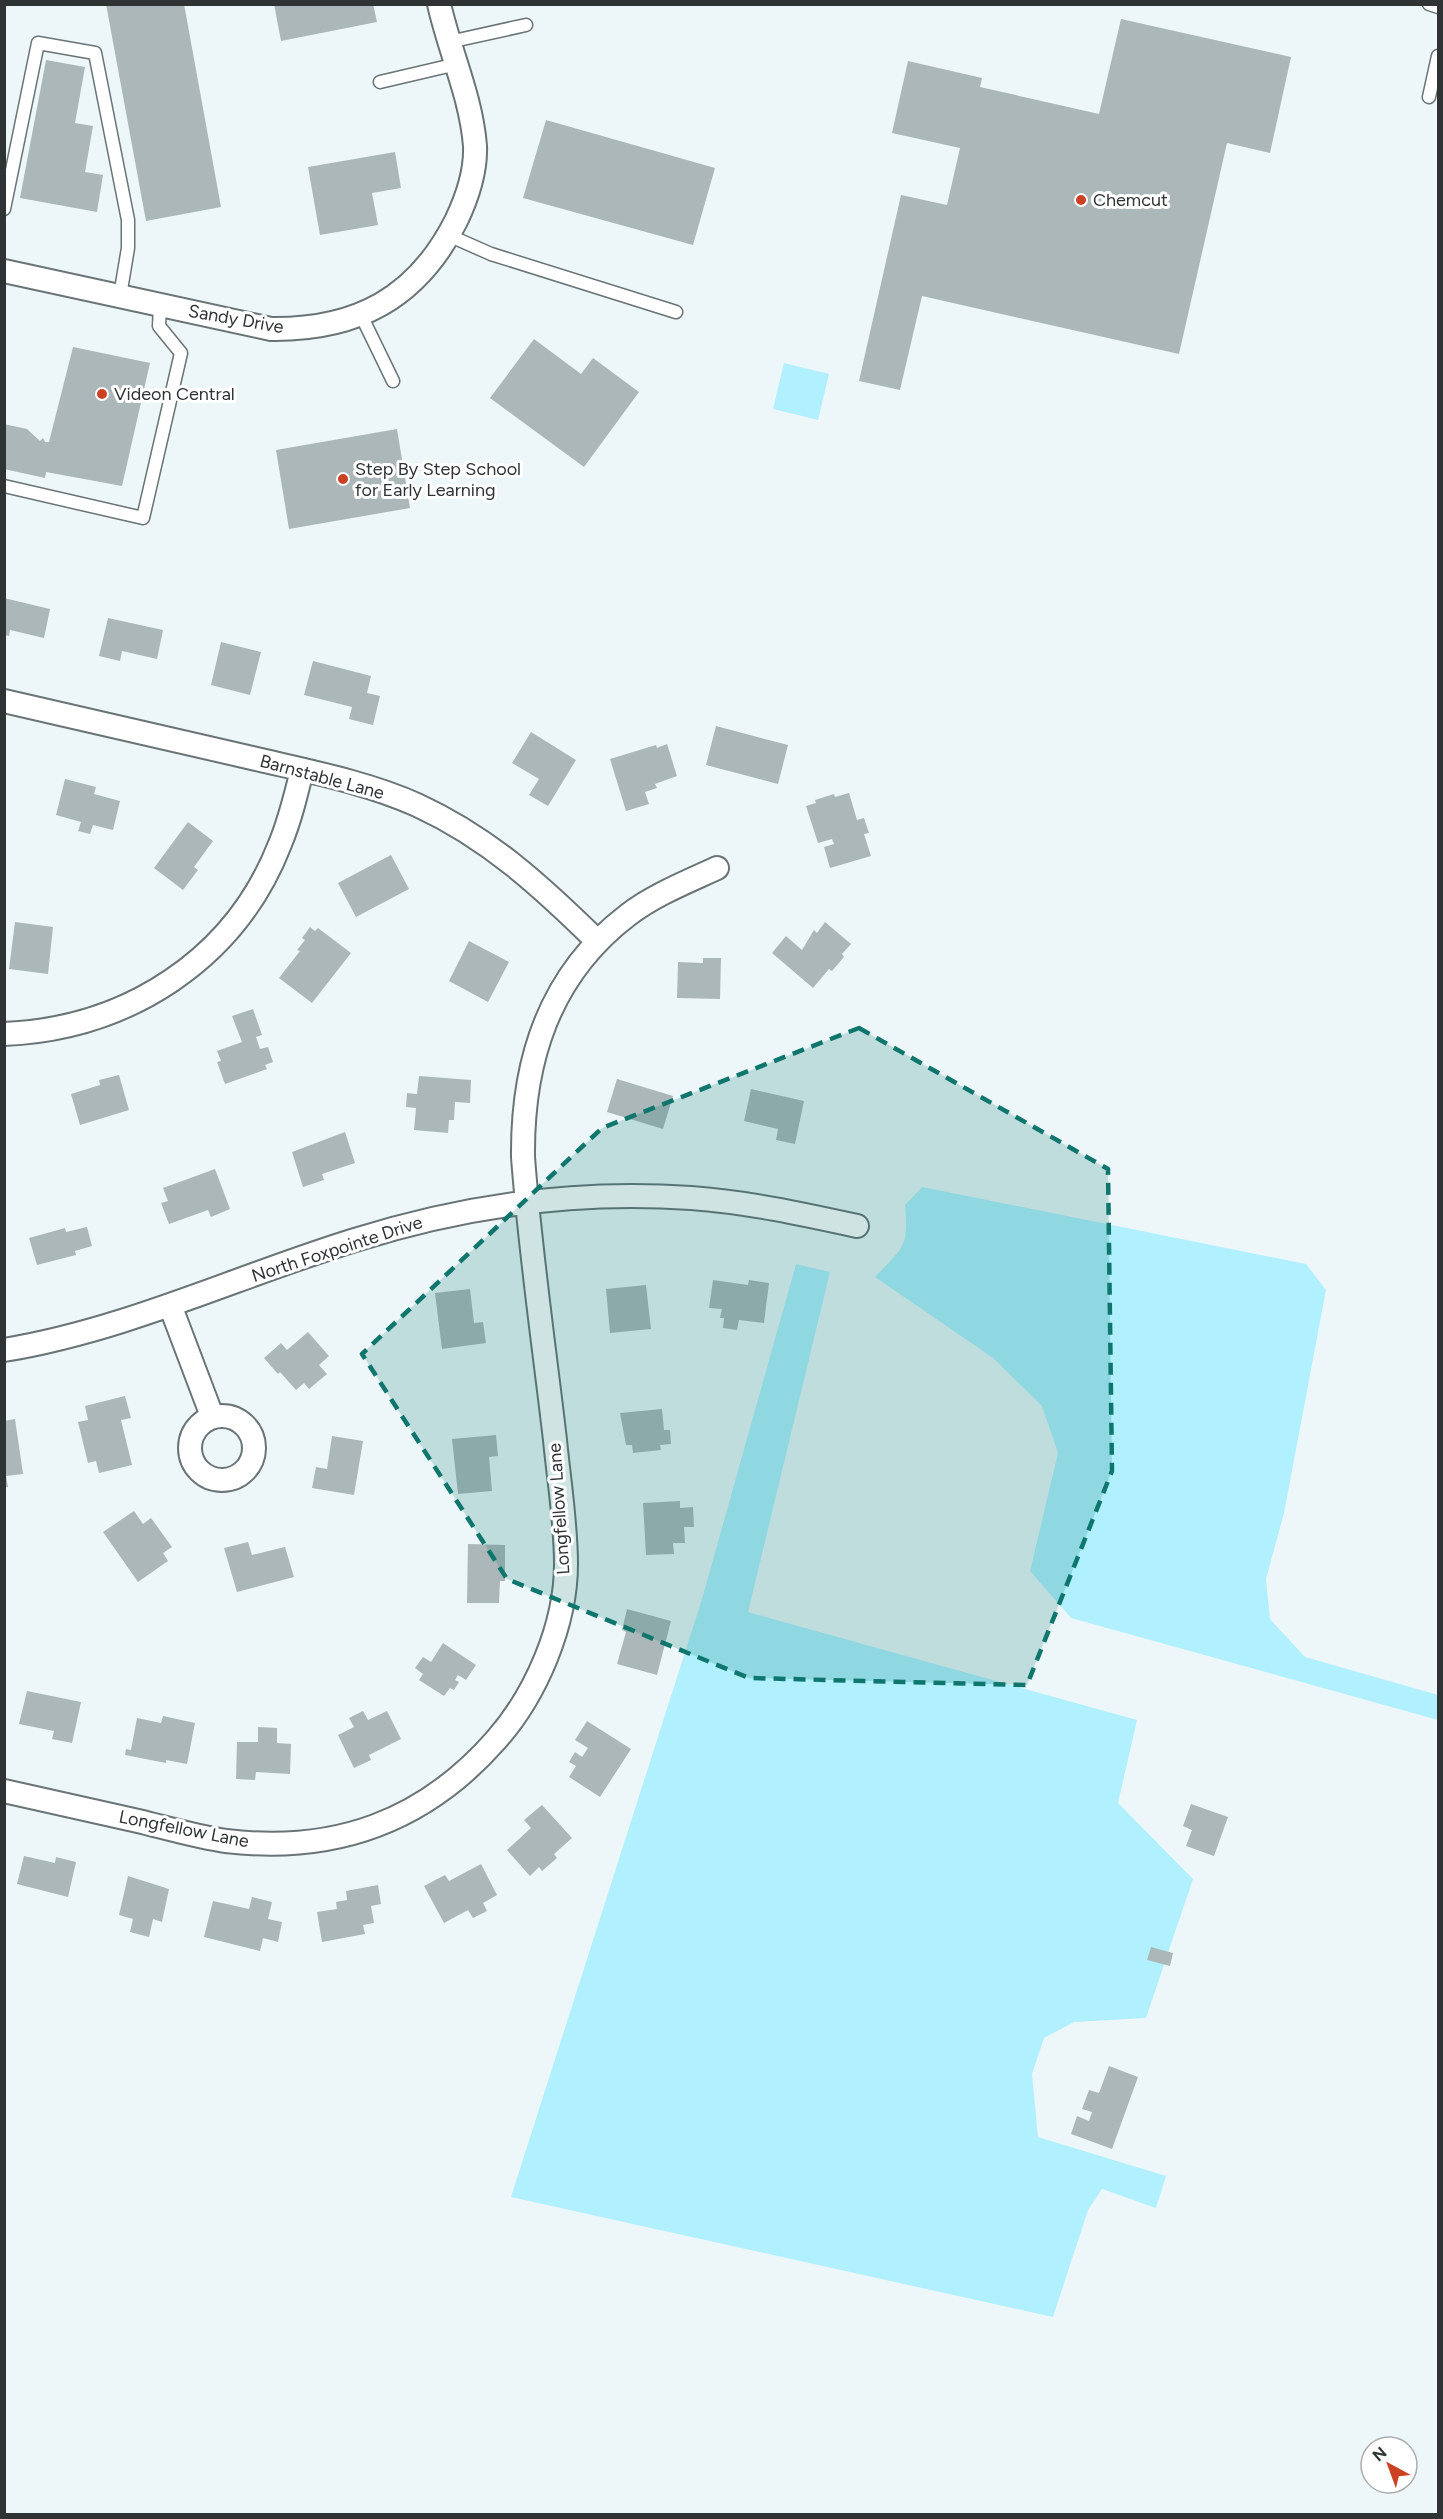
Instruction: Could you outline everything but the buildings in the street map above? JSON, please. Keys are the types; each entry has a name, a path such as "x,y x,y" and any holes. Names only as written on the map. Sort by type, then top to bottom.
{"street":[{"name":"Sandy Drive","path":"4,271 271,329 315,328 362,315 404,290 434,259 448,235 468,190 474,169 472,114 439,4"},
{"name":"Barnstable Lane","path":"4,701 302,770 365,786 417,805 469,833 522,870 597,941"},
{"path":"4,1034 30,1033 65,1027 104,1016 144,999 175,979 206,953 236,921 262,881 280,845 302,770"},
{"name":"Longfellow Lane","path":"4,1791 224,1841 265,1844 307,1842 352,1834 394,1820 439,1794 474,1766 509,1726 535,1685 550,1649 560,1613 566,1566 562,1507 522,1157 522,1117 530,1065 548,1014 567,980 597,941 629,914 671,890 717,868"},
{"name":"North Foxpointe Drive","path":"4,1350 58,1340 116,1324 353,1240 406,1224 466,1211 527,1202 627,1196 692,1198 769,1208 857,1226"},
{"path":"170,1305 212,1416"}],"lane":[{"path":"1429,4 1438,7"},
{"path":"449,42 525,25"},
{"path":"4,209 38,42 95,53 129,220 128,248 120,296"},
{"path":"1429,97 1438,56"},
{"path":"380,82 458,64"},
{"path":"448,235 491,254 676,312"},
{"path":"4,486 143,518 180,353 159,326 160,305"},
{"path":"362,315 393,381"}],"highlighted area":[{"path":"859,1028 1108,1169 1112,1471 1027,1685 749,1678 507,1579 362,1354 602,1128"}],"shaded area":[{"path":"784,363 829,374 818,420 773,409"},
{"path":"922,1187 1306,1264 1326,1290 1284,1513 1266,1579 1270,1619 1305,1657 1438,1695 1438,1720 1071,1618 1030,1571 1058,1453 1042,1406 993,1358 875,1277 902,1246 906,1230 905,1205"},
{"path":"796,1264 830,1272 748,1612 1137,1720 1118,1803 1193,1879 1146,2018 1074,2022 1044,2038 1032,2074 1038,2137 1166,2176 1156,2208 1102,2189 1088,2210 1053,2317 511,2197 702,1599"}],"place":[{"name":"Chemcut","path":"1081,200"},
{"name":"Videon Central","path":"102,394"},
{"name":"Step By Step School for Early Learning","path":"343,479"}]}
